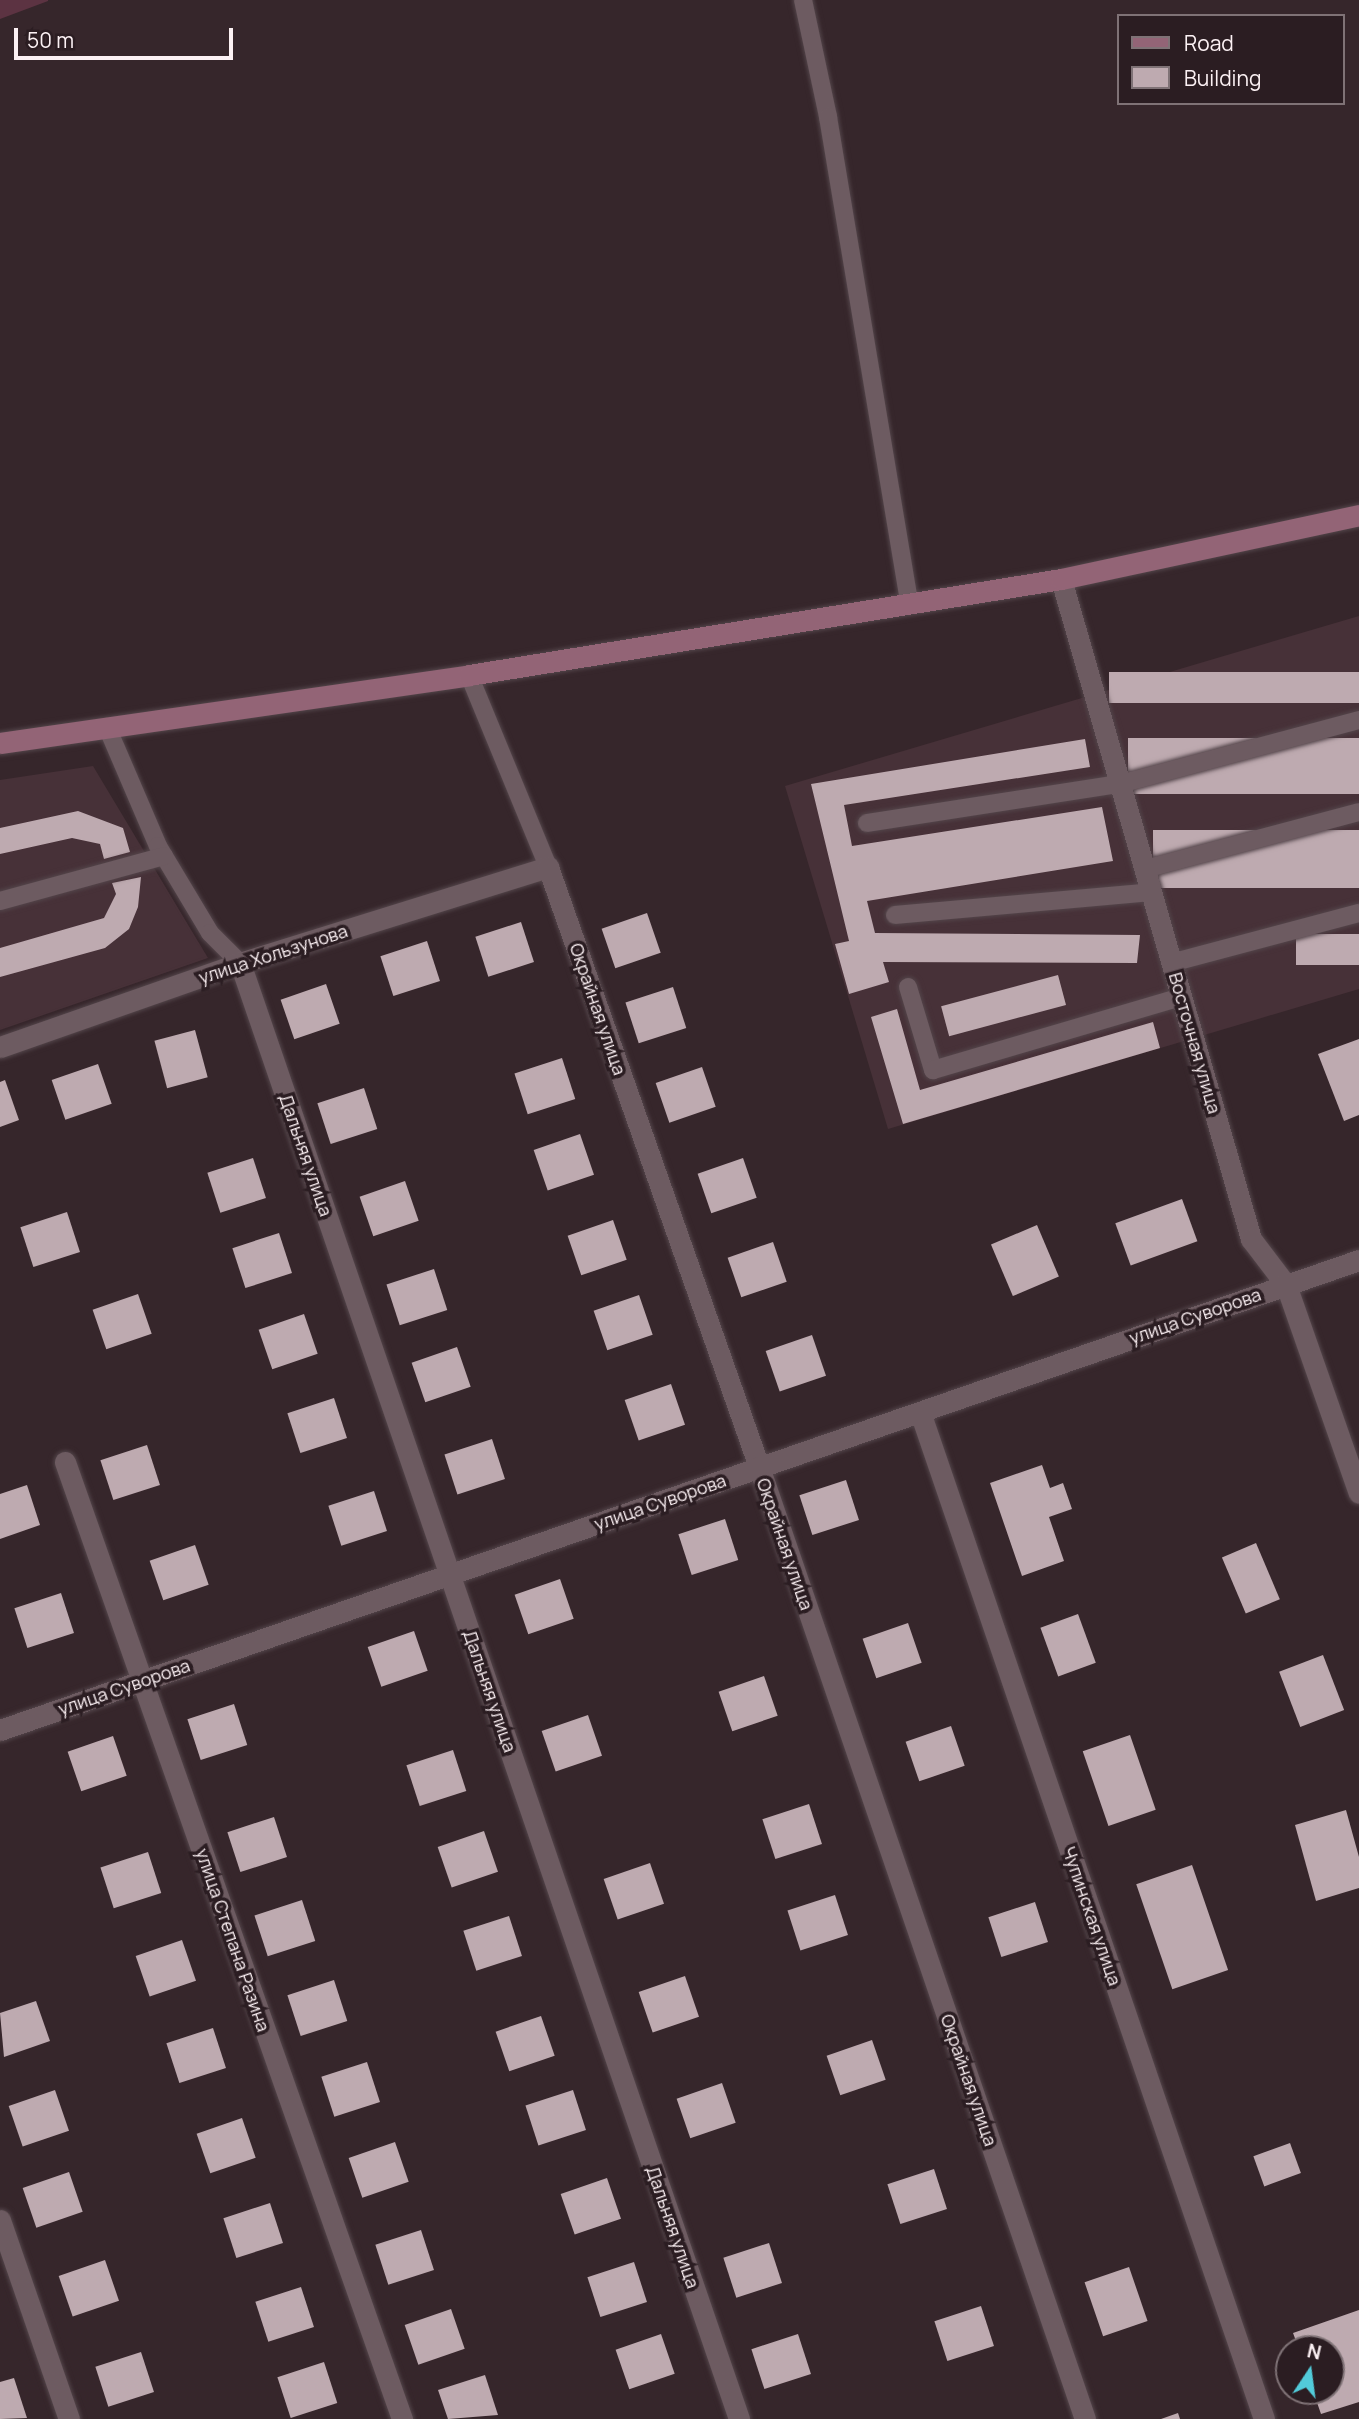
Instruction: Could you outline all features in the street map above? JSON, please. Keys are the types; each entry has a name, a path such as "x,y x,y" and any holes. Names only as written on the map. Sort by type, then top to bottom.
{"main road":[{"path":"0,743 469,675 1061,579 1359,516"}],"street":[{"name":"Восточная улица","path":"1061,579 1251,1239 1286,1285 1359,1493"},
{"name":"улица Хользунова","path":"0,1047 240,963 548,867"},
{"name":"Окрайная улица","path":"548,867 759,1467 1085,2419"},
{"name":"Дальняя улица","path":"240,963 739,2419"},
{"name":"улица Суворова","path":"0,1730 1359,1260"},
{"name":"Чупинская улица","path":"920,1412 1264,2419"},
{"name":"улица Степана Разина","path":"65,1462 402,2419"},
{"path":"0,2220 69,2419"}],"lane":[{"path":"803,0 828,117 909,603"},
{"name":"Окрайная улица","path":"469,675 548,867"},
{"path":"867,823 1120,784 1359,720"},
{"path":"107,727 164,856 210,933 240,963"},
{"path":"1145,869 1359,812"},
{"path":"0,901 164,856"},
{"path":"895,915 1151,892"},
{"path":"1171,963 1359,912"},
{"path":"908,987 933,1070 1181,997"}],"shaded area":[{"path":"0,0 48,0 48,1 0,19"},
{"path":"1359,616 1359,989 888,1129 785,786"},
{"path":"93,766 208,958 0,1030 0,780"}],"building":[{"path":"1109,672 1359,672 1359,703 1109,703"},
{"path":"1128,738 1359,738 1359,794 1128,794"},
{"path":"1085,739 1090,767 844,805 852,846 1102,807 1113,861 867,901 875,933 1140,935 1137,963 883,962 889,982 849,994 835,944 849,941 811,784"},
{"path":"78,811 123,828 130,852 104,859 100,844 72,838 0,854 0,828"},
{"path":"1153,830 1359,830 1359,888 1153,888"},
{"path":"141,877 138,907 129,929 105,948 0,977 0,948 104,918 116,894 112,883"},
{"path":"647,913 661,953 615,968 602,929"},
{"path":"521,922 534,962 488,977 475,937"},
{"path":"1296,934 1359,934 1359,965 1296,965"},
{"path":"427,941 440,981 393,996 380,956"},
{"path":"1058,975 1066,1005 949,1036 941,1006"},
{"path":"326,984 340,1024 294,1039 281,1000"},
{"path":"673,987 686,1028 639,1043 625,1002"},
{"path":"897,1009 920,1090 1153,1022 1160,1048 903,1124 871,1017"},
{"path":"195,1030 208,1077 167,1088 154,1041"},
{"path":"1359,1039 1359,1115 1344,1121 1318,1054"},
{"path":"562,1058 575,1099 528,1114 514,1073"},
{"path":"98,1064 112,1104 65,1120 52,1080"},
{"path":"702,1067 716,1107 669,1123 656,1083"},
{"path":"5,1080 19,1120 0,1127 0,1082"},
{"path":"364,1088 377,1129 331,1144 317,1103"},
{"path":"580,1134 594,1175 548,1191 534,1150"},
{"path":"253,1158 266,1198 220,1213 207,1173"},
{"path":"743,1158 757,1198 711,1213 698,1174"},
{"path":"405,1181 419,1221 373,1236 360,1197"},
{"path":"1182,1199 1197,1241 1131,1266 1115,1223"},
{"path":"67,1212 80,1252 33,1267 20,1227"},
{"path":"613,1220 627,1260 581,1275 568,1236"},
{"path":"1037,1225 1059,1277 1013,1296 991,1245"},
{"path":"279,1233 292,1273 245,1288 232,1248"},
{"path":"773,1242 787,1282 741,1297 728,1258"},
{"path":"434,1269 447,1310 400,1325 386,1284"},
{"path":"138,1294 152,1334 106,1349 93,1310"},
{"path":"639,1295 653,1335 607,1350 594,1311"},
{"path":"304,1314 318,1354 272,1369 259,1330"},
{"path":"812,1335 826,1376 780,1392 766,1351"},
{"path":"457,1347 471,1387 425,1402 412,1363"},
{"path":"671,1384 685,1425 639,1441 625,1400"},
{"path":"334,1398 347,1438 300,1453 287,1413"},
{"path":"492,1439 505,1479 457,1494 444,1454"},
{"path":"147,1445 160,1485 113,1500 100,1460"},
{"path":"1042,1465 1050,1488 1063,1483 1072,1509 1049,1517 1064,1561 1022,1576 990,1483"},
{"path":"846,1480 859,1520 812,1535 799,1495"},
{"path":"27,1485 40,1525 0,1539 0,1494"},
{"path":"374,1491 387,1531 341,1546 328,1506"},
{"path":"725,1519 738,1560 692,1575 678,1534"},
{"path":"1256,1543 1280,1599 1246,1614 1222,1557"},
{"path":"195,1545 209,1585 163,1600 150,1561"},
{"path":"560,1579 574,1619 528,1634 515,1595"},
{"path":"61,1593 74,1633 27,1648 14,1608"},
{"path":"1078,1614 1096,1663 1058,1677 1040,1628"},
{"path":"908,1623 922,1663 876,1678 863,1639"},
{"path":"414,1631 428,1671 381,1687 368,1647"},
{"path":"1323,1655 1344,1710 1300,1727 1279,1672"},
{"path":"764,1676 778,1716 732,1731 719,1692"},
{"path":"234,1704 247,1745 201,1760 187,1719"},
{"path":"588,1715 602,1756 556,1772 542,1731"},
{"path":"951,1726 965,1766 919,1781 906,1742"},
{"path":"1130,1735 1156,1810 1108,1826 1083,1751"},
{"path":"113,1736 127,1776 81,1791 68,1752"},
{"path":"453,1750 466,1791 420,1806 406,1765"},
{"path":"809,1804 822,1844 775,1859 762,1819"},
{"path":"1346,1810 1359,1857 1359,1888 1316,1901 1295,1825"},
{"path":"274,1817 287,1857 240,1872 227,1832"},
{"path":"484,1831 498,1872 452,1888 438,1847"},
{"path":"148,1852 161,1893 114,1908 100,1867"},
{"path":"650,1863 664,1904 618,1920 604,1879"},
{"path":"1192,1865 1228,1970 1172,1989 1136,1884"},
{"path":"835,1895 848,1935 800,1950 787,1910"},
{"path":"302,1900 315,1941 268,1956 254,1915"},
{"path":"1035,1902 1048,1942 1001,1957 988,1917"},
{"path":"509,1916 522,1956 476,1971 463,1931"},
{"path":"182,1940 196,1981 150,1997 136,1956"},
{"path":"685,1976 699,2017 653,2033 639,1992"},
{"path":"334,1980 347,2021 301,2036 287,1995"},
{"path":"36,2001 50,2041 4,2057 0,2013"},
{"path":"541,2016 555,2056 509,2071 496,2032"},
{"path":"213,2028 226,2068 179,2083 166,2043"},
{"path":"872,2040 886,2080 840,2095 827,2056"},
{"path":"367,2062 380,2102 334,2117 321,2077"},
{"path":"722,2083 736,2123 690,2138 677,2099"},
{"path":"55,2090 69,2131 23,2147 9,2106"},
{"path":"573,2090 586,2130 538,2145 525,2105"},
{"path":"242,2118 256,2158 210,2173 197,2134"},
{"path":"395,2142 409,2182 362,2198 349,2158"},
{"path":"1290,2143 1301,2173 1264,2186 1253,2156"},
{"path":"934,2169 947,2209 900,2224 887,2184"},
{"path":"69,2172 83,2212 36,2228 23,2188"},
{"path":"607,2178 621,2219 575,2235 561,2194"},
{"path":"270,2203 283,2243 236,2258 223,2218"},
{"path":"421,2230 434,2270 388,2285 375,2245"},
{"path":"769,2243 782,2283 736,2298 723,2258"},
{"path":"105,2260 119,2301 73,2317 59,2276"},
{"path":"634,2262 647,2302 600,2317 587,2277"},
{"path":"1129,2267 1148,2321 1103,2336 1085,2282"},
{"path":"301,2287 314,2327 268,2342 255,2302"},
{"path":"981,2306 994,2346 947,2361 934,2321"},
{"path":"451,2309 465,2349 418,2365 405,2325"},
{"path":"1359,2310 1359,2402 1321,2414 1318,2405 1345,2405 1345,2335 1293,2333"},
{"path":"661,2334 675,2374 629,2389 616,2350"},
{"path":"798,2334 811,2374 764,2389 751,2349"},
{"path":"141,2352 154,2392 108,2407 95,2367"},
{"path":"324,2362 337,2403 291,2418 277,2377"},
{"path":"485,2375 498,2415 448,2419 438,2390"},
{"path":"14,2378 27,2418 0,2419 0,2382"},
{"path":"1178,2413 1180,2419 1161,2419"}]}
